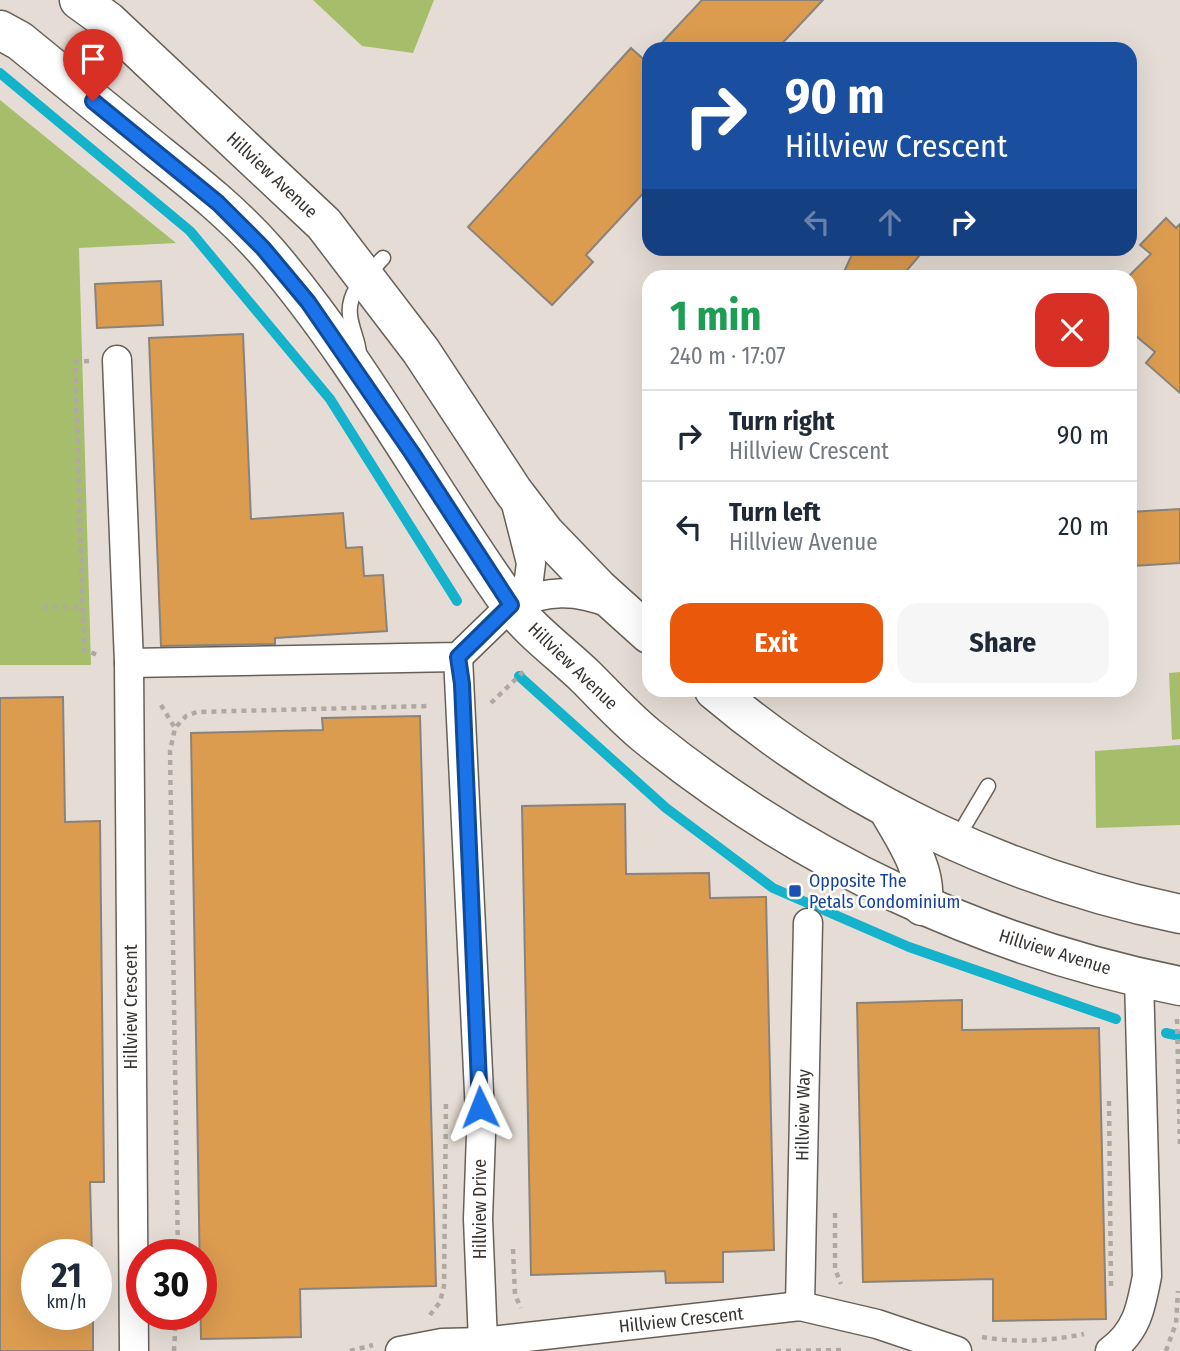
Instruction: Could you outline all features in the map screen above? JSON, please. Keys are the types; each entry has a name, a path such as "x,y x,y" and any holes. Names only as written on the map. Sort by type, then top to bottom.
{"street":[{"name":"Hillview Avenue","path":"79,0 108,21 374,268 421,351 513,491 545,533 642,628"},
{"name":"Hillview Avenue","path":"0,30 20,41 218,203 263,248 308,302 362,379 511,605 643,732 700,777 788,834 922,906 1032,948 1139,978 1179,1002"},
{"name":"Hillview Crescent","path":"117,360 129,663 134,1351"},
{"path":"129,663 458,657 523,594 531,563 513,491"},
{"path":"511,605 545,592 566,591 590,595 618,606"},
{"name":"Hillview Drive","path":"458,657 477,704 481,1133 478,1219 483,1342"},
{"path":"723,697 806,761 888,808 956,839 993,850 1050,881 1180,914"},
{"path":"888,808 918,867 926,889 922,906"},
{"name":"Hillview Way","path":"800,1306 808,923"},
{"path":"1110,1351 1126,1339 1140,1316 1147,1276 1139,978"},
{"name":"Hillview Crescent","path":"391,1347 483,1342 800,1306 964,1343"}],"lane":[{"path":"362,379 358,342 350,315 351,300 374,268"},
{"path":"956,839 988,786"}],"path":[{"path":"43,607 82,607"},
{"path":"178,1239 170,843 170,751 175,728 186,716 197,712 477,704"},
{"path":"1179,1002 1180,1147"},
{"path":"1109,1096 1112,1291"},
{"path":"174,1351 175,1330"},
{"path":"964,1343 1059,1339 1089,1333"},
{"path":"350,1351 391,1347"},
{"path":"776,1351 851,1350"}],"green space":[{"path":"313,0 434,0 413,53 362,46"},
{"path":"0,100 176,243 79,248 91,665 0,665"},
{"path":"1180,672 1180,739 1172,740 1169,673"},
{"path":"1180,745 1180,825 1096,828 1095,751"}],"building":[{"path":"702,0 823,0 784,42 663,42"},
{"path":"631,48 642,58 642,195 586,255 593,262 552,305 468,227"},
{"path":"1166,218 1176,228 1180,224 1180,393 1146,363 1155,352 1137,337 1135,270 1151,254 1140,245"},
{"path":"851,256 919,256 907,270 845,270"},
{"path":"161,281 163,325 97,328 95,284"},
{"path":"243,334 251,519 343,513 346,548 362,547 364,576 383,575 387,631 275,638 275,644 161,646 149,338"},
{"path":"1180,509 1180,563 1137,566 1137,512"},
{"path":"63,697 65,822 100,821 104,1182 90,1182 92,1239 21,1239 21,1330 93,1330 93,1351 0,1351 0,698"},
{"path":"420,716 436,1286 300,1289 301,1337 201,1339 201,1330 217,1330 217,1239 199,1239 191,733 323,730 322,718"},
{"path":"625,804 626,874 709,873 710,898 766,897 774,1250 723,1252 723,1282 666,1283 665,1271 531,1275 522,806"},
{"path":"962,1000 962,1030 1099,1028 1106,1319 993,1321 993,1279 863,1282 857,1003"}],"waterway":[{"path":"0,73 190,231 330,399 457,601"},
{"path":"519,676 666,808 773,888 909,947 1116,1019"},
{"path":"1166,1033 1180,1036"}],"place":[{"name":"Opposite The Petals Condominium","path":"795,891"}],"route":[{"path":"93,101 218,203 263,248 308,302 412,453 511,605 458,657 462,684 480,1107"}]}
